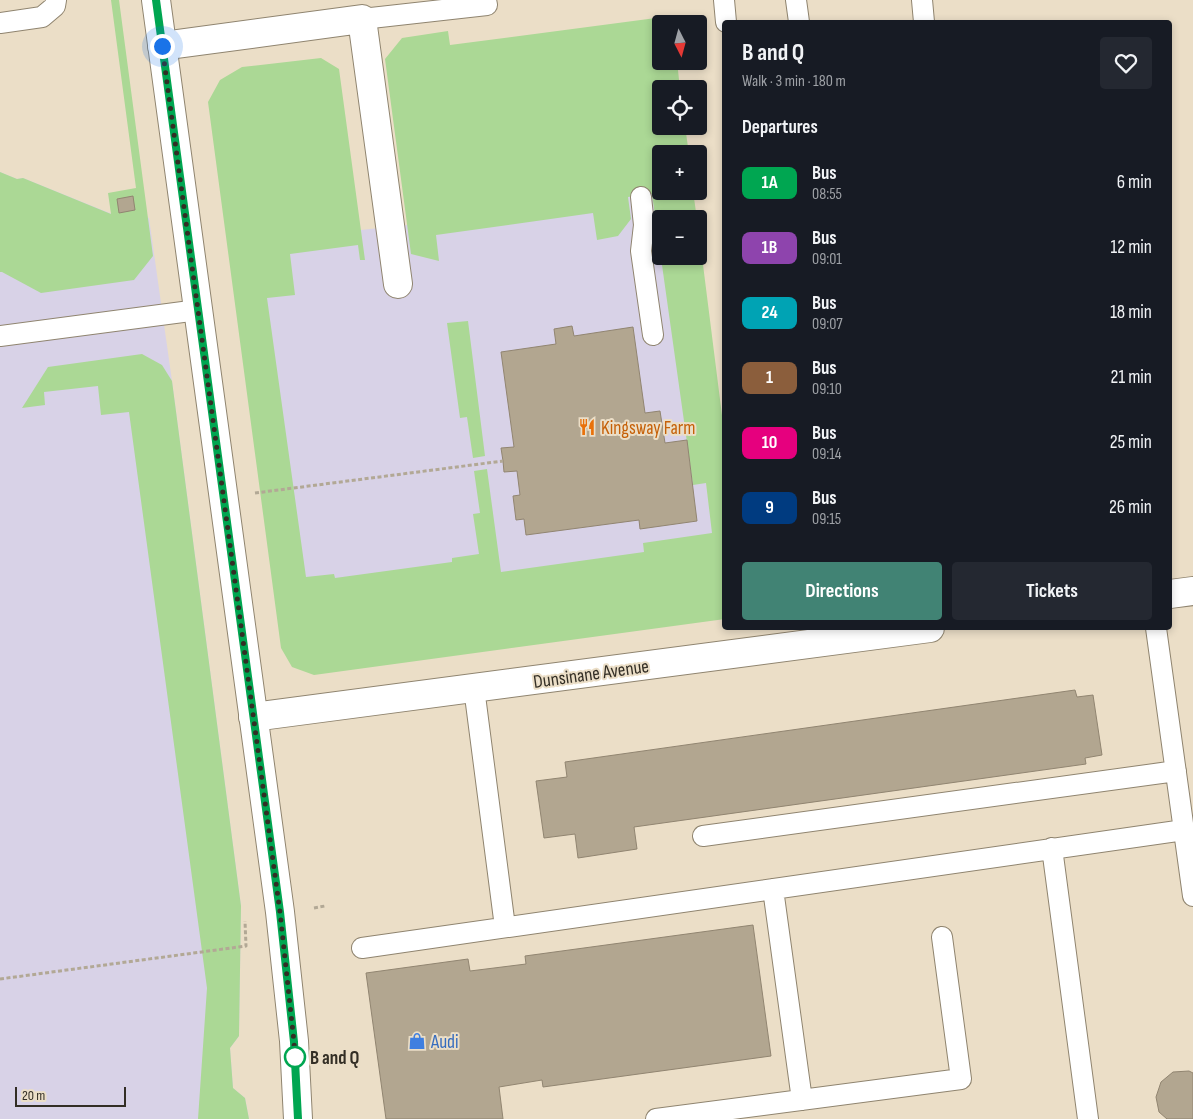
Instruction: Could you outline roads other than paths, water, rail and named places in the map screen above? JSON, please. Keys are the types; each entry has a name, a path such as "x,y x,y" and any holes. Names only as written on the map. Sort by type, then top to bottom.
{"street":[{"path":"156,0 280,912 294,1042 298,1119"},
{"path":"162,46 362,19 398,284"},
{"path":"1172,594 1193,591"},
{"name":"Dunsinane Avenue","path":"253,717 474,688 848,633 897,630"}],"lane":[{"path":"0,23 42,17 55,6 56,0"},
{"path":"362,19 487,5 486,0"},
{"path":"724,0 726,20"},
{"path":"796,0 799,20"},
{"path":"922,0 924,20"},
{"path":"641,197 644,225 641,251 653,335"},
{"path":"0,336 198,310"},
{"path":"1156,630 1193,896"},
{"path":"474,688 505,927"},
{"path":"703,836 1176,771"},
{"path":"362,948 1184,830"},
{"path":"1052,848 1088,1119"},
{"path":"773,889 802,1100"},
{"path":"656,1119 961,1078 942,937"}],"place":[{"name":"Kingsway Farm","path":"587,427"},
{"name":"Audi","path":"417,1041"},
{"name":"B and Q","path":"295,1057"}]}
